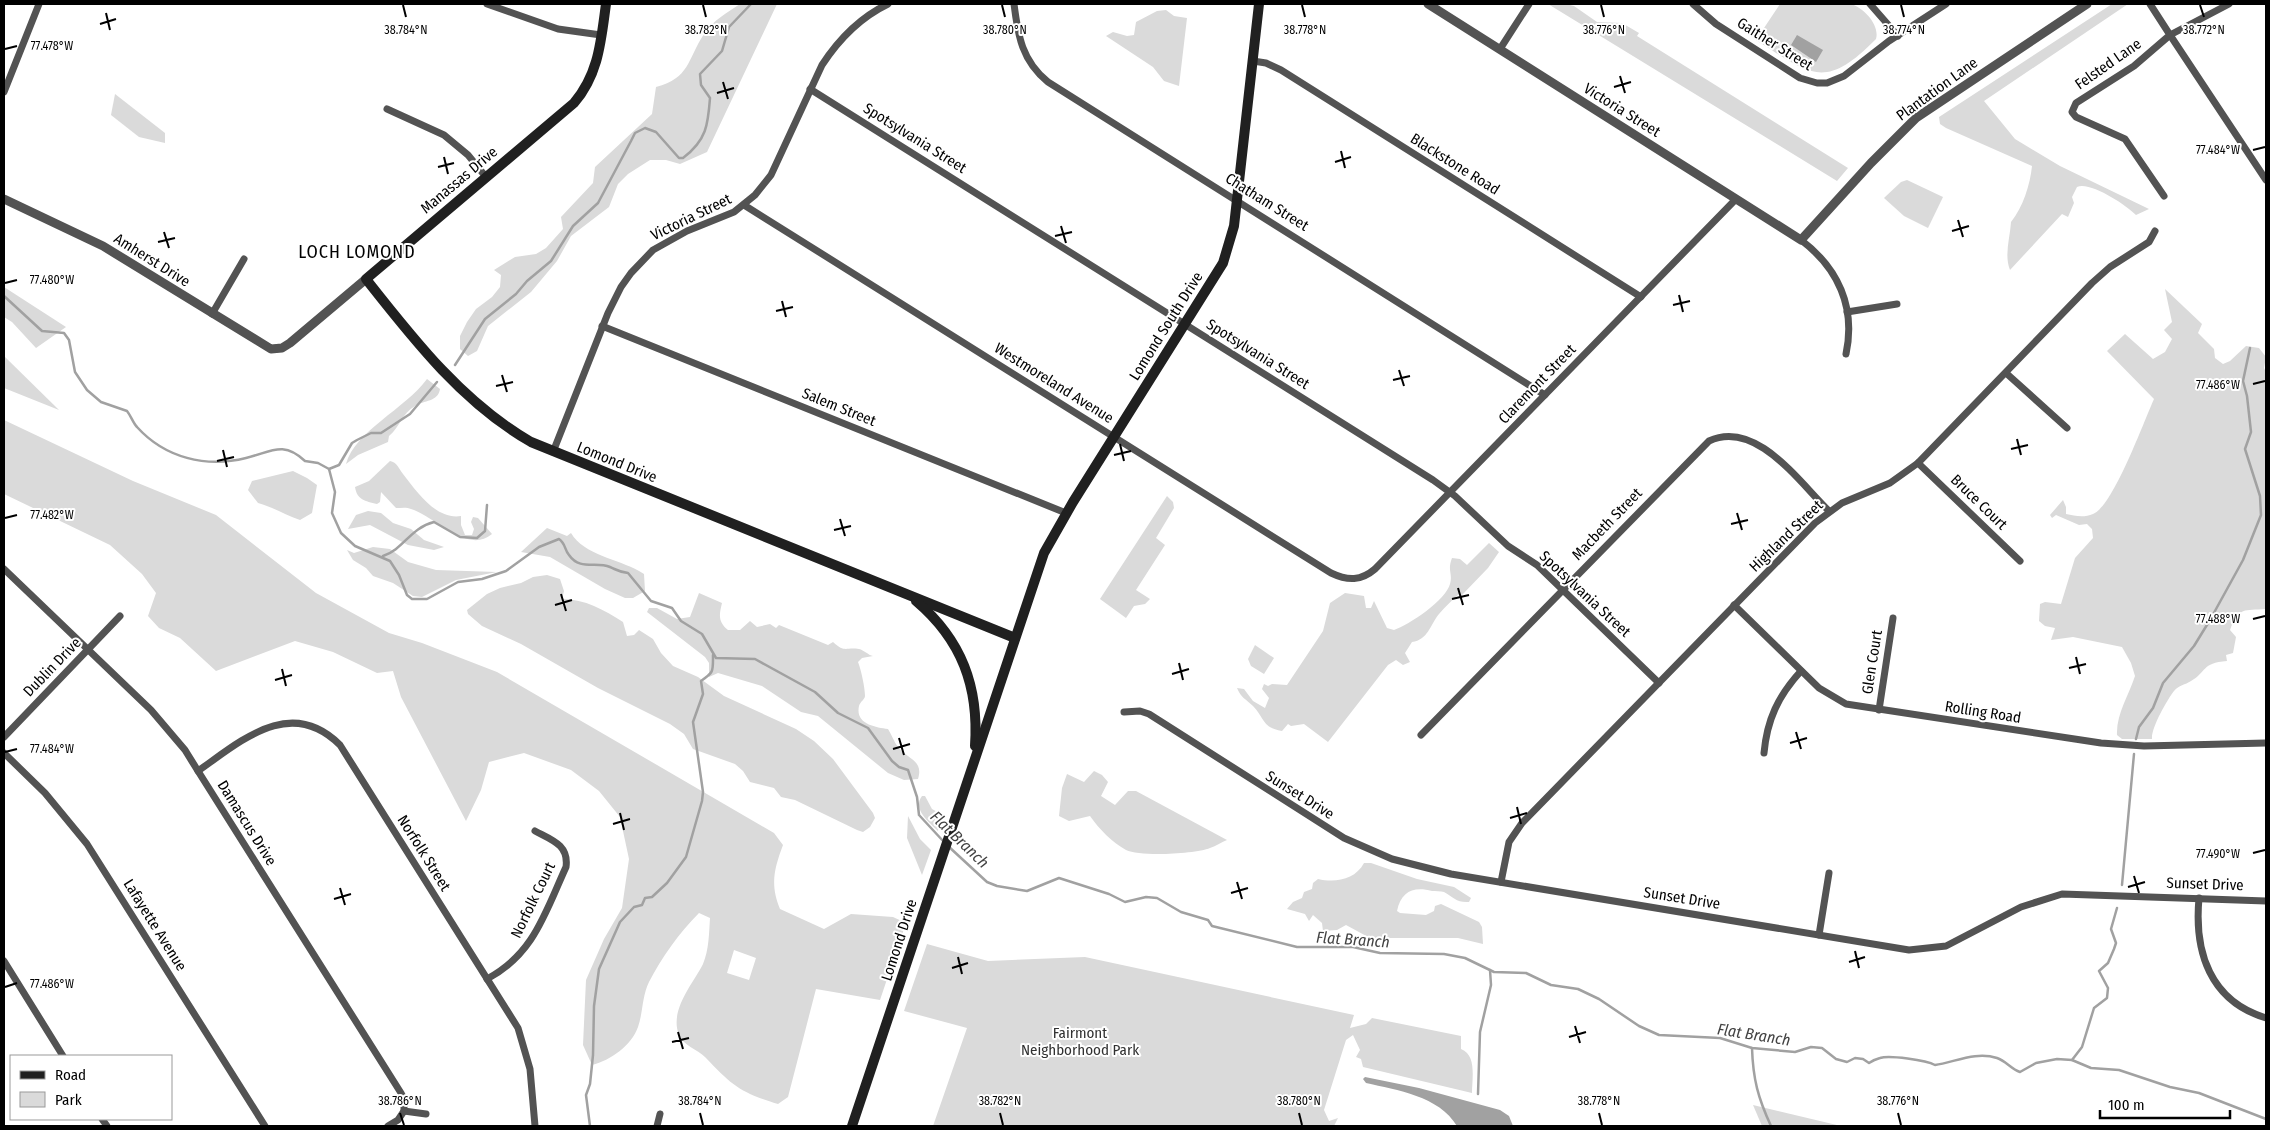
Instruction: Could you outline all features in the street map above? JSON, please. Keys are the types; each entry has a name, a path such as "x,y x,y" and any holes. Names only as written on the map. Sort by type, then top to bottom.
{"main road":[{"name":"Manassas Drive","path":"366,279 574,103 583,93 594,71 606,4"},
{"name":"Lomond South Drive","path":"1015,638 1044,552 1066,513 1223,263 1229,250 1237,200 1259,4"},
{"name":"Lomond Drive","path":"366,279 436,363 474,403 509,430 553,452 1015,638 852,1126"},
{"name":"Lomond Drive","path":"910,596 932,616 948,635 968,672 976,708 973,762"}],"street":[{"path":"4,92 40,4"},
{"path":"487,4 558,29 601,35"},
{"name":"Victoria Street","path":"553,452 602,326 621,287 631,273 653,250 687,231 734,212 744,205 770,175 822,65 844,35 865,17 888,4"},
{"name":"Chatham Street","path":"1014,4 1018,36 1023,52 1040,76 1545,394"},
{"name":"Victoria Street","path":"1428,4 1801,240"},
{"path":"1500,49 1528,4"},
{"name":"Gaither Street","path":"1693,4 1716,24 1800,78 1818,83 1827,83 1844,76 1898,36 1946,4"},
{"path":"1870,4 1898,36"},
{"name":"Plantation Lane","path":"1801,240 1871,163 1916,118 2087,4"},
{"path":"2150,4 2266,180"},
{"path":"2170,36 2229,4"},
{"name":"Felsted Lane","path":"2164,196 2125,139 2076,117 2072,112 2076,103 2134,66 2170,36"},
{"name":"Blackstone Road","path":"1252,61 1266,63 1281,70 1641,297"},
{"name":"Spotsylvania Street","path":"810,89 1450,492 1508,546 1537,565 1659,683"},
{"path":"386,108 444,135 468,155 486,177"},
{"name":"Amherst Drive","path":"4,199 103,246 268,348 282,348"},
{"name":"Claremont Street","path":"1353,579 1366,577 1375,569 1736,199"},
{"name":"Westmoreland Avenue","path":"744,205 1331,573 1353,579"},
{"name":"Highland Street","path":"1501,882 1506,851 1514,832 1815,523 1850,499 1890,483 1918,463 2092,282 2110,267 2146,245 2155,231"},
{"path":"1801,240 1818,254 1828,266 1840,288 1847,312 1849,334 1846,354"},
{"path":"212,314 244,259"},
{"name":"Manassas Drive","path":"282,348 366,279"},
{"path":"1847,312 1897,304"},
{"name":"Salem Street","path":"602,326 1066,513"},
{"path":"2006,372 2067,428"},
{"name":"Macbeth Street","path":"1421,735 1701,446 1717,437 1740,437 1762,446 1829,512"},
{"name":"Bruce Court","path":"1918,463 2020,561"},
{"name":"Damascus Drive","path":"4,569 151,710 185,750 401,1093 405,1105 404,1111"},
{"name":"Rolling Road","path":"1734,605 1819,688 1838,701 1878,710 2122,745 2266,743"},
{"name":"Dublin Drive","path":"4,738 120,616"},
{"name":"Glen Court","path":"1878,710 1893,618"},
{"path":"1764,754 1766,735 1773,710 1781,696 1801,671"},
{"name":"Sunset Drive","path":"1124,712 1140,711 1149,714 1320,824 1368,849 1424,868 1909,950 1932,949 1960,940 2001,917 2051,896 2087,893 2266,900"},
{"name":"Norfolk Street","path":"198,770 242,740 274,725 303,723 323,731 340,745 511,1017 523,1040 530,1069 535,1126"},
{"name":"Lafayette Avenue","path":"4,753 45,793 87,844 265,1126"},
{"name":"Norfolk Court","path":"487,979 511,965 524,950 538,928 566,867 567,860 563,847 535,831"},
{"path":"1819,935 1829,873"},
{"path":"2199,898 2198,926 2200,944 2210,974 2230,1000 2252,1013 2266,1018"},
{"path":"4,961 63,1055"},
{"path":"388,1126 398,1120 404,1111 426,1114"},
{"path":"657,1126 660,1114"}],"green space":[{"path":"740,4 777,4 707,152 680,164 666,160 650,160 628,174 618,184 609,207 571,236 557,261 531,292 488,326 477,351 468,356 460,349 460,336 476,309 492,297 500,287 501,275 494,270 515,257 536,254 546,248 563,229 561,217 593,183 595,167 652,114 656,87 675,79 682,73 708,29 720,17"},
{"path":"1548,4 1574,6 1597,22 1622,23 1639,33 1637,36 1848,168 1837,181"},
{"path":"1780,4 1851,4 1861,9 1870,18 1876,28 1876,39 1858,56 1843,66 1829,72 1804,69 1756,40"},
{"path":"2112,4 2128,4 1984,101 2015,139 2060,166 2149,209 2136,215 2116,200 2099,191 2090,187 2077,187 2072,197 2074,203 2068,217 2062,214 2010,270 2007,252 2011,222 2025,196 2032,166 1946,128 1940,124 1939,117"},
{"path":"1166,10 1174,16 1187,18 1179,86 1164,81 1153,67 1106,36 1113,32 1127,36 1134,35 1136,22 1157,11"},
{"path":"115,94 165,133 165,143 139,137 111,115"},
{"path":"1907,180 1943,197 1928,228 1904,216 1884,198 1901,182"},
{"path":"4,287 66,327 36,348 12,322 4,317"},
{"path":"2165,289 2202,324 2198,333 2214,349 2215,358 2223,364 2230,361 2246,346 2259,348 2266,357 2264,368 2266,372 2266,609 2243,611 2236,617 2230,630 2236,637 2233,653 2226,655 2227,661 2208,666 2196,678 2174,691 2157,721 2152,739 2122,739 2117,735 2117,727 2123,705 2135,676 2131,663 2122,647 2073,637 2051,640 2055,628 2045,626 2039,621 2040,604 2045,602 2061,604 2075,558 2093,538 2092,529 2087,524 2079,525 2056,515 2052,518 2050,515 2063,500 2066,514 2069,515 2086,516 2093,514 2101,508 2110,496 2136,443 2154,399 2107,351 2125,334 2153,359 2165,352 2172,339 2164,330 2172,322"},
{"path":"4,356 59,410 4,388"},
{"path":"427,379 440,389 437,396 411,409 389,436 388,442 358,455 346,464 351,452 359,441 418,390"},
{"path":"4,420 133,481 216,515 316,593 389,633 422,643 497,672 774,833 783,845 774,877 775,892 780,909 824,929 851,914 893,917 906,923 880,1000 816,989 788,1097 778,1104 745,1092 723,1075 702,1054 687,1045 679,1035 677,1016 688,989 703,964 708,947 710,918 699,913 659,963 645,993 638,1027 631,1040 613,1056 592,1065 583,1045 586,980 604,939 622,908 629,859 620,817 599,791 571,770 524,753 489,762 481,790 466,821 401,697 393,671 377,673 333,652 295,641 216,671 180,638 159,628 148,616 156,593 142,574 110,545 4,494","holes":["734,950 756,958 749,980 727,973"]},
{"path":"390,461 396,464 421,496 435,509 443,514 461,516 461,525 465,535 472,535 474,529 471,522 473,517 478,518 492,534 482,539 472,540 462,537 420,513 408,508 396,508 381,492 380,502 377,504 365,501 358,495 355,487 369,481"},
{"path":"293,471 317,485 312,513 300,520 258,503 248,490 252,481"},
{"path":"1167,496 1173,502 1174,508 1156,538 1165,545 1136,590 1150,599 1145,604 1134,606 1126,618 1100,599"},
{"path":"368,511 381,513 393,523 411,529 424,540 444,547 434,550 408,545 370,525 348,529 356,515"},
{"path":"547,528 567,536 571,533 584,547 644,574 645,591 633,598 625,598 605,589 550,557 521,552"},
{"path":"1489,543 1499,552 1488,568 1462,595 1459,594 1444,609 1422,638 1412,642 1405,653 1410,662 1403,665 1396,660 1388,665 1328,742 1304,724 1291,726 1288,724 1282,731 1275,730 1264,722 1257,710 1242,696 1237,688 1244,689 1253,701 1265,708 1269,698 1262,689 1264,684 1268,686 1272,684 1287,685 1323,631 1330,603 1345,593 1364,596 1366,608 1371,608 1374,601 1387,628 1394,630 1409,623 1442,597 1450,584 1452,558 1460,559 1467,565"},
{"path":"373,547 390,549 408,562 436,570 497,572 456,580 422,597 413,596 393,583 373,576 366,568 353,560 347,550 354,553"},
{"path":"547,575 560,579 564,591 562,599 586,603 609,613 623,622 627,636 634,635 639,630 653,639 661,653 673,666 698,677 724,696 796,729 814,741 833,759 873,813 875,818 870,827 863,832 857,830 795,800 781,797 774,788 750,782 743,771 735,764 693,749 684,734 670,724 598,688 521,644 482,626 468,614 467,610 487,594 533,577"},
{"path":"699,593 722,603 720,618 722,624 728,630 740,630 750,621 757,627 770,624 776,628 779,625 828,645 833,642 843,649 859,649 873,656 862,658 858,662 865,696 859,706 860,717 867,724 888,729 898,747 917,764 919,768 918,779 904,780 888,773 818,716 801,712 762,686 718,673 709,677 709,663 705,657 647,612 649,608 657,608 677,619 690,617"},
{"path":"1255,645 1274,658 1264,674 1251,666 1248,659"},
{"path":"1094,771 1102,775 1108,782 1101,796 1115,805 1128,791 1136,791 1227,840 1210,848 1193,852 1155,854 1133,852 1126,850 1111,839 1090,816 1069,821 1059,816 1062,788 1067,774 1084,782"},
{"path":"922,796 925,796 932,809 941,814 938,831 920,810 919,801"},
{"path":"908,816 920,839 931,850 922,875 907,838"},
{"path":"1364,863 1371,863 1417,879 1454,887 1471,898 1469,902 1461,902 1443,892 1414,890 1405,895 1397,911 1400,913 1426,915 1434,911 1435,906 1441,904 1479,922 1482,927 1483,944 1458,938 1370,938 1346,925 1337,930 1323,931 1322,923 1313,915 1309,921 1305,914 1287,909 1293,902 1302,898 1304,892 1312,889 1313,883 1318,879 1331,881 1350,877"},
{"name":"Fairmont Neighborhood Park","path":"927,944 988,961 1085,957 1354,1015 1350,1028 1366,1024 1372,1018 1461,1036 1461,1049 1466,1052 1472,1062 1472,1093 1363,1067 1361,1059 1356,1057 1360,1050 1353,1035 1346,1040 1324,1110 1329,1121 1338,1118 1334,1126 933,1126 967,1028 904,1011"},
{"path":"1753,1105 1841,1126 1762,1126"}],"shaded area":[{"path":"1797,35 1823,50 1816,62 1791,45"},
{"path":"1365,1077 1419,1088 1500,1110 1509,1116 1513,1126 1457,1126 1440,1108 1428,1101 1404,1092 1366,1083 1363,1079"}],"waterway":[{"path":"455,365 485,319 516,294 527,281 551,261 573,226 598,203 635,133 645,128 656,132 679,158 683,158 697,145 702,138 707,124 710,98 701,85 700,74 722,51 729,27 751,4"},
{"name":"Flat Branch","path":"4,296 42,331 64,333 69,340 75,372 87,390 101,402 127,411 134,424 148,438 173,453 201,461 216,462 231,461 283,449 290,451 305,461 318,463 329,469 335,492 332,513 341,533 355,546 390,561 399,575 407,595 412,599 427,599 458,582 482,579 506,571 539,547 559,539 569,555 578,563 605,565 628,573 651,601 672,608 681,621 702,634 716,658 755,659 815,692 838,713 868,728 892,761 899,767 908,770 917,797 919,815 944,842"},
{"path":"2136,739 2139,727 2153,708 2163,683 2194,646 2210,620 2243,560 2261,515 2260,496 2245,449 2251,432 2247,396 2243,381 2250,348"},
{"path":"329,469 339,465 352,443 371,433 381,433 410,414 437,382"},
{"path":"383,556 396,549 419,529 434,522 460,537 477,538 485,531 487,505"},
{"path":"590,1126 586,1095 590,1084 593,1055 594,1006 599,969 620,922 634,907 642,905 645,898 652,897 667,883 686,857 703,792 693,722 703,694 701,681 712,671 713,655"},
{"path":"2122,885 2134,754"},
{"name":"Flat Branch","path":"948,846 987,882 997,886 1027,891 1059,878 1109,894 1125,902 1146,897 1157,898 1181,912 1208,920 1212,926 1297,947 1353,947 1380,953 1444,954 1465,958 1494,972 1526,973 1551,985 1578,989 1599,999 1639,1026 1659,1035 1720,1038 1752,1048 1795,1052 1811,1047 1822,1048 1836,1059 1847,1062 1855,1058 1863,1059 1869,1063 1880,1058 1891,1057 1916,1060 1935,1065 1973,1056 1989,1056 2000,1059 2020,1072 2036,1063 2057,1059 2072,1060 2091,1068 2119,1070 2170,1087 2199,1093 2266,1119"},
{"path":"2072,1060 2082,1047 2094,1008 2107,998 2108,988 2099,971 2108,963 2116,943 2111,929 2117,908"},
{"path":"1478,1094 1480,1032 1491,985 1490,970"},
{"path":"1752,1048 1757,1088 1771,1126"}],"district":[{"name":"LOCH LOMOND","path":"357,252"}]}
